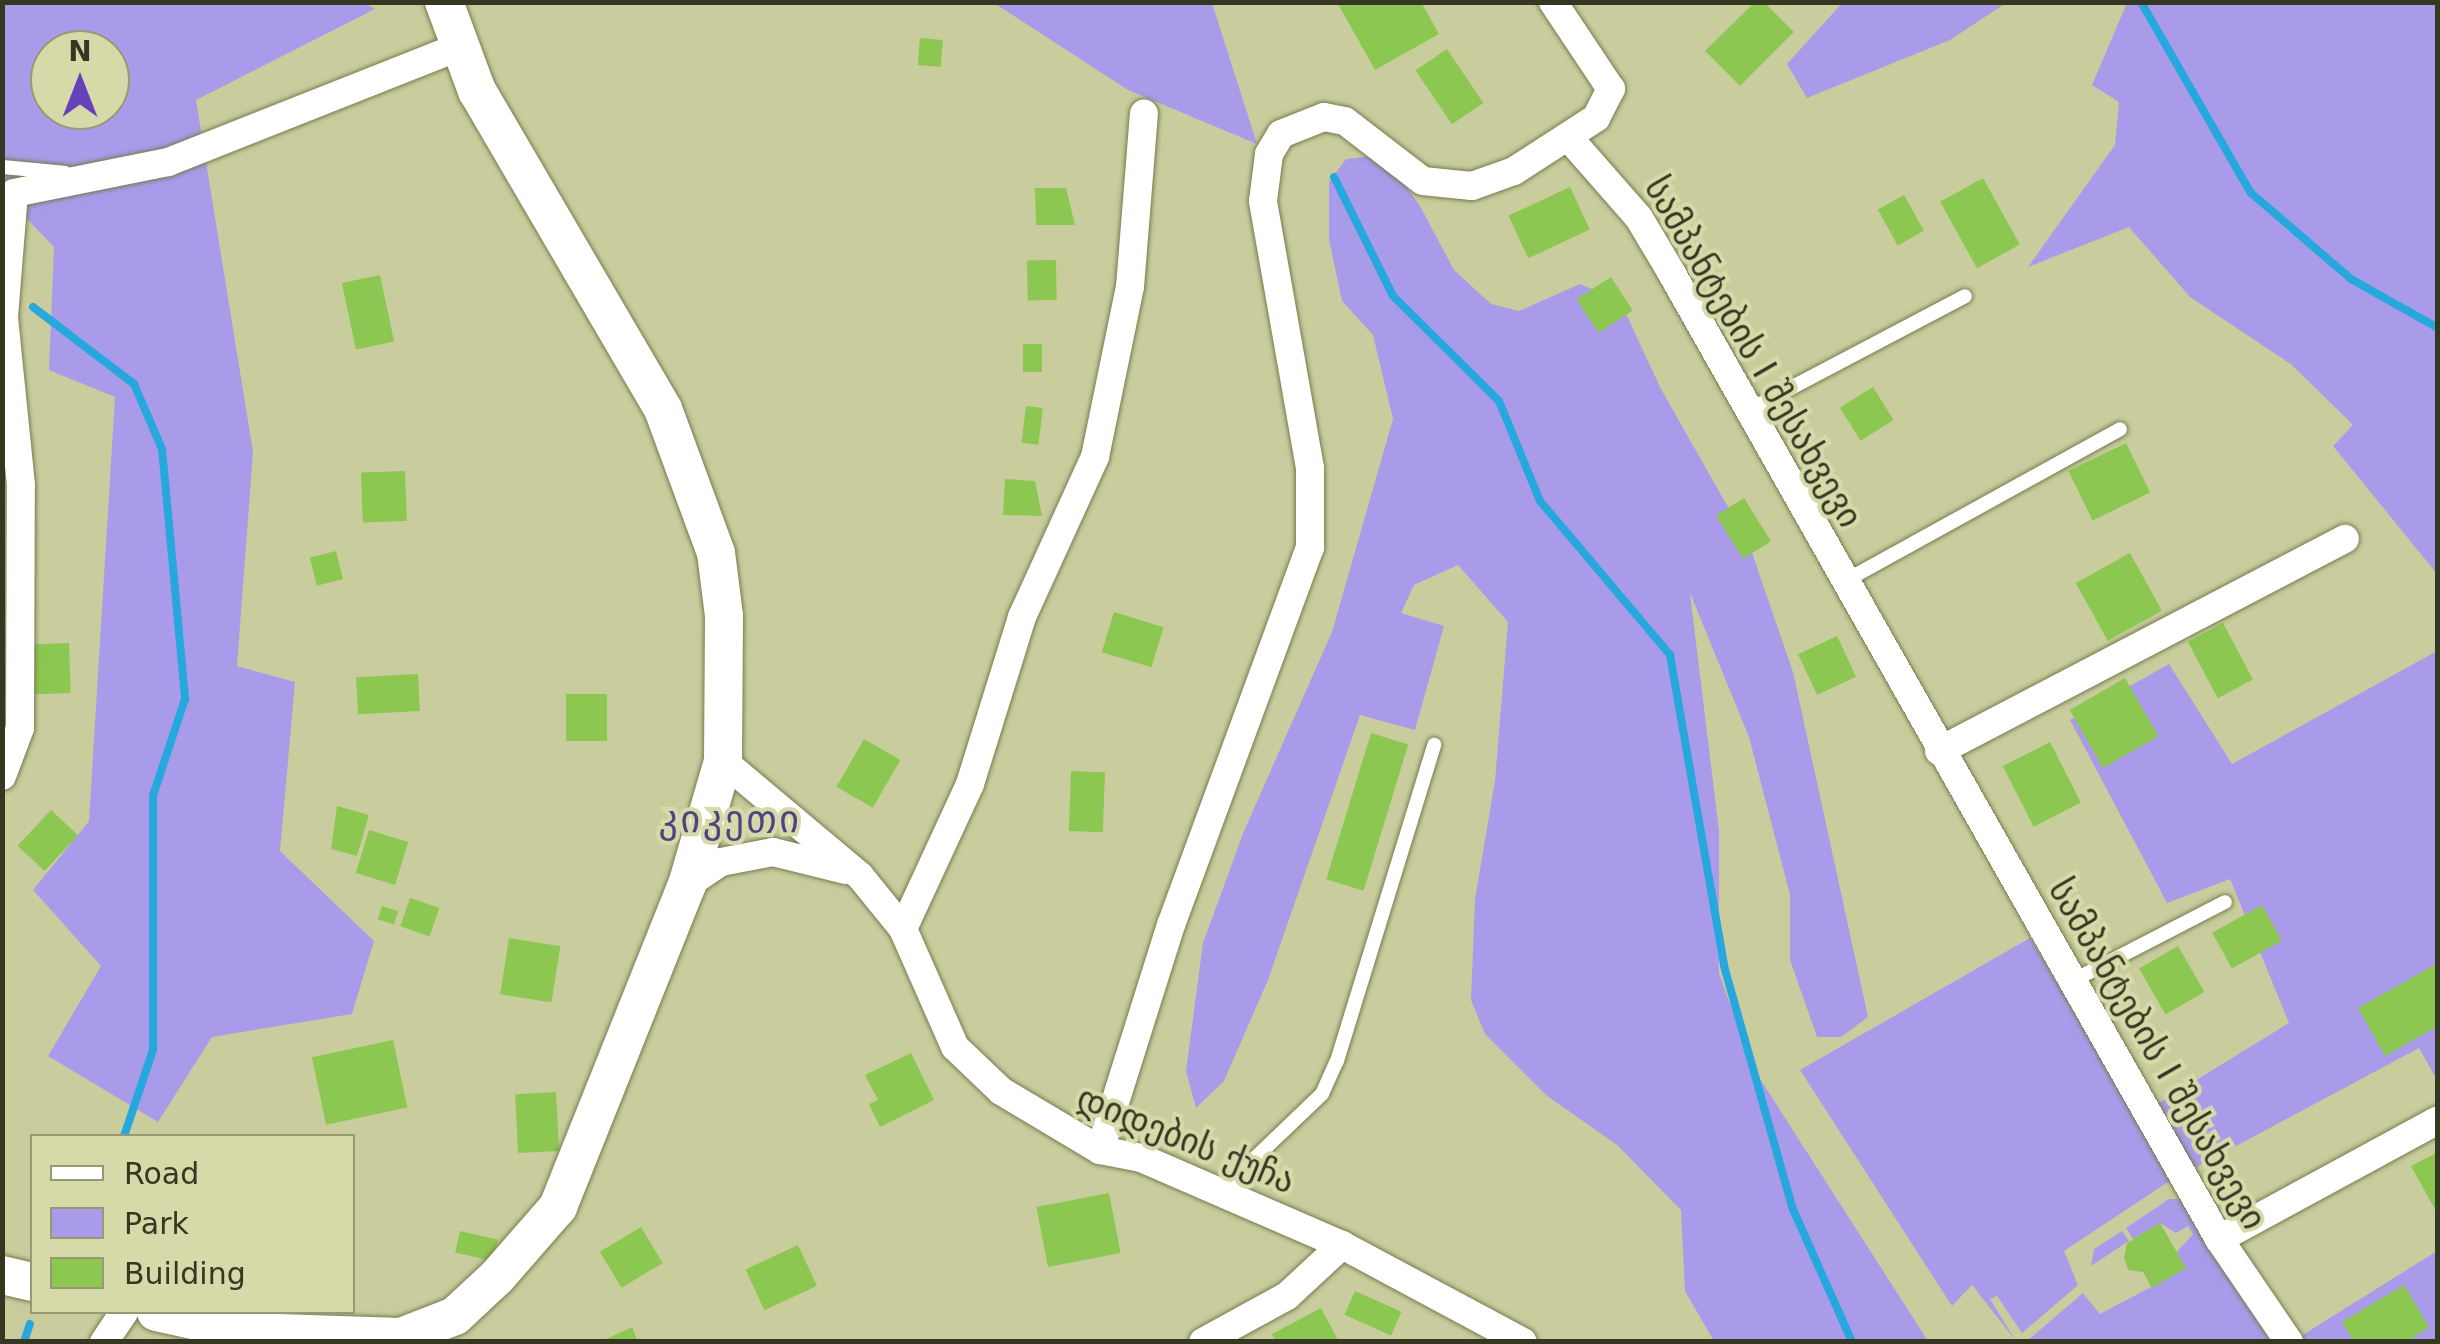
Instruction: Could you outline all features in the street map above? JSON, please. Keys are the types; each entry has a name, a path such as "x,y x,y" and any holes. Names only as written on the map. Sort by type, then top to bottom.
{"street":[{"path":"174,1324 324,1339 401,1337 455,1316 558,1207 688,885 723,761 724,616 716,552 663,409 476,90 444,2"},
{"path":"1100,1150 1171,925 1310,548 1310,468 1263,201 1270,154 1280,134 1324,117 1345,121 1423,181 1472,186 1514,171 1568,138 1606,107 1610,89 1553,2"},
{"path":"2,776 20,728 21,485 4,316 14,193 168,162 463,46"},
{"path":"903,929 970,784 1022,617 1095,457 1130,286 1144,114"},
{"name":"სამპანტების I შესახვევი","path":"1568,138 1639,218 2218,1239 2289,1342"},
{"path":"1940,751 2345,539"},
{"name":"დიდების ქუჩა","path":"723,761 860,876 903,929 955,1047 1001,1091 1100,1150 1142,1158 1342,1245 1505,1338"},
{"path":"688,885 720,862 773,852 860,876"},
{"path":"2218,1239 2438,1120"},
{"path":"1203,1342 1287,1296 1342,1245"},
{"path":"2,1275 30,1282"},
{"path":"104,1342 123,1314"}],"lane":[{"path":"2,167 106,175"},
{"path":"1749,410 1965,296"},
{"path":"1844,581 2120,429"},
{"path":"1230,1196 1256,1157 1322,1094 1338,1062 1434,745"},
{"path":"2072,981 2225,902"}],"green space":[{"path":"363,2 375,9 196,100 253,452 237,666 295,682 280,851 374,941 352,1014 212,1037 158,1122 48,1056 101,966 33,890 89,821 115,397 49,370 54,247 3,194 3,3"},
{"path":"1843,2 2006,3 1950,40 1807,98 1787,64"},
{"path":"994,3 1212,3 1257,144 1128,90"},
{"path":"2127,3 2437,3 2437,574 2333,446 2353,425 2292,365 2190,297 2129,227 2028,267 2115,145 2119,102 2092,85"},
{"path":"1383,155 1420,206 1454,270 1491,304 1519,311 1580,284 1620,301 1661,389 1749,544 1793,672 1868,1017 1841,1037 1817,1037 1790,960 1790,895 1749,737 1690,593 1719,831 1719,973 1753,1068 1928,1341 1714,1341 1685,1291 1681,1210 1617,1145 1546,1095 1485,1034 1471,1000 1475,899 1495,781 1508,622 1458,565 1414,585 1401,613 1444,626 1415,730 1360,715 1268,980 1224,1081 1196,1108 1186,1071 1203,943 1244,831 1332,632 1393,419 1373,335 1342,301 1329,240 1329,182 1346,159"},
{"path":"2437,651 2437,1080 2419,1048 2165,1184 2064,1251 2078,1285 2022,1333 1997,1296 1990,1299 2016,1341 1972,1285 1952,1306 1800,1070 2030,938 2138,1116 2289,1023 2230,879 2167,903 2070,720 2169,664 2232,764"},
{"path":"2169,1199 2182,1199 2278,1342 2026,1342 2083,1293 2100,1314 2185,1269 2177,1252 2193,1234 2188,1226 2176,1233 2160,1223 2133,1239 2126,1228"},
{"path":"2122,1231 2129,1241 2091,1266 2094,1249"},
{"path":"2437,1251 2437,1341 2293,1341"}],"building":[{"path":"1337,2 1421,2 1439,34 1375,70"},
{"path":"1755,2 1764,2 1794,32 1740,86 1705,51"},
{"path":"920,38 943,40 941,67 918,65"},
{"path":"1447,49 1483,103 1452,124 1415,70"},
{"path":"1983,178 2020,244 1977,268 1940,202"},
{"path":"1570,187 1590,230 1528,258 1508,216"},
{"path":"1035,188 1066,188 1075,225 1036,225"},
{"path":"1904,195 1924,231 1898,245 1878,210"},
{"path":"1056,260 1057,300 1028,301 1027,261"},
{"path":"380,275 394,342 356,350 342,283"},
{"path":"1611,277 1633,311 1598,333 1577,299"},
{"path":"1023,344 1042,344 1042,372 1023,372"},
{"path":"1873,387 1894,420 1861,441 1840,408"},
{"path":"1026,406 1043,408 1038,445 1021,443"},
{"path":"2126,443 2150,492 2093,520 2068,471"},
{"path":"405,471 407,521 363,523 361,473"},
{"path":"1005,479 1035,481 1042,516 1003,515"},
{"path":"1744,498 1771,541 1743,559 1716,515"},
{"path":"336,551 343,579 317,586 310,558"},
{"path":"2130,553 2162,611 2108,641 2076,583"},
{"path":"1114,612 1164,627 1151,667 1102,652"},
{"path":"2223,623 2253,680 2218,698 2188,642"},
{"path":"1837,636 1856,677 1817,695 1798,654"},
{"path":"69,643 71,693 28,694 26,645"},
{"path":"418,674 420,711 358,714 356,677"},
{"path":"2125,678 2158,736 2103,768 2070,710"},
{"path":"566,694 607,694 607,741 566,741"},
{"path":"1371,733 1408,744 1364,891 1326,879"},
{"path":"864,739 900,760 873,808 836,787"},
{"path":"2050,742 2081,803 2034,827 2003,766"},
{"path":"1071,771 1105,772 1103,832 1069,831"},
{"path":"337,806 369,815 357,856 331,849"},
{"path":"51,810 78,835 45,871 18,846"},
{"path":"369,830 408,842 395,885 356,873"},
{"path":"410,898 439,908 430,936 400,926"},
{"path":"2262,905 2282,941 2232,968 2212,933"},
{"path":"382,906 398,911 394,924 378,919"},
{"path":"509,938 560,946 551,1002 500,994"},
{"path":"2178,946 2204,992 2166,1014 2139,968"},
{"path":"2438,963 2438,1026 2385,1056 2358,1008"},
{"path":"393,1040 407,1107 326,1125 312,1057"},
{"path":"911,1053 934,1100 880,1127 869,1104 878,1100 865,1075"},
{"path":"556,1092 559,1151 518,1153 515,1094"},
{"path":"2438,1152 2438,1215 2411,1166"},
{"path":"1109,1193 1121,1253 1048,1267 1036,1207"},
{"path":"2160,1223 2186,1268 2152,1288 2143,1272 2128,1270 2124,1258 2127,1243"},
{"path":"641,1227 663,1263 621,1288 600,1252"},
{"path":"460,1231 498,1240 493,1261 455,1252"},
{"path":"798,1245 817,1286 764,1310 745,1270"},
{"path":"2404,1285 2429,1327 2406,1342 2354,1342 2342,1322"},
{"path":"1355,1291 1402,1312 1391,1335 1344,1315"},
{"path":"1321,1308 1339,1342 1276,1342 1272,1334"},
{"path":"632,1327 638,1342 600,1342"}],"waterway":[{"path":"2141,2 2251,193 2351,279 2438,328"},
{"path":"1334,177 1393,296 1499,401 1540,501 1670,655 1724,966 1792,1207 1852,1342"},
{"path":"33,307 134,384 162,449 185,699 153,796 153,1050 125,1134"},
{"path":"24,1342 30,1324"}],"district":[{"name":"კიკეთი","path":"730,820"}]}
